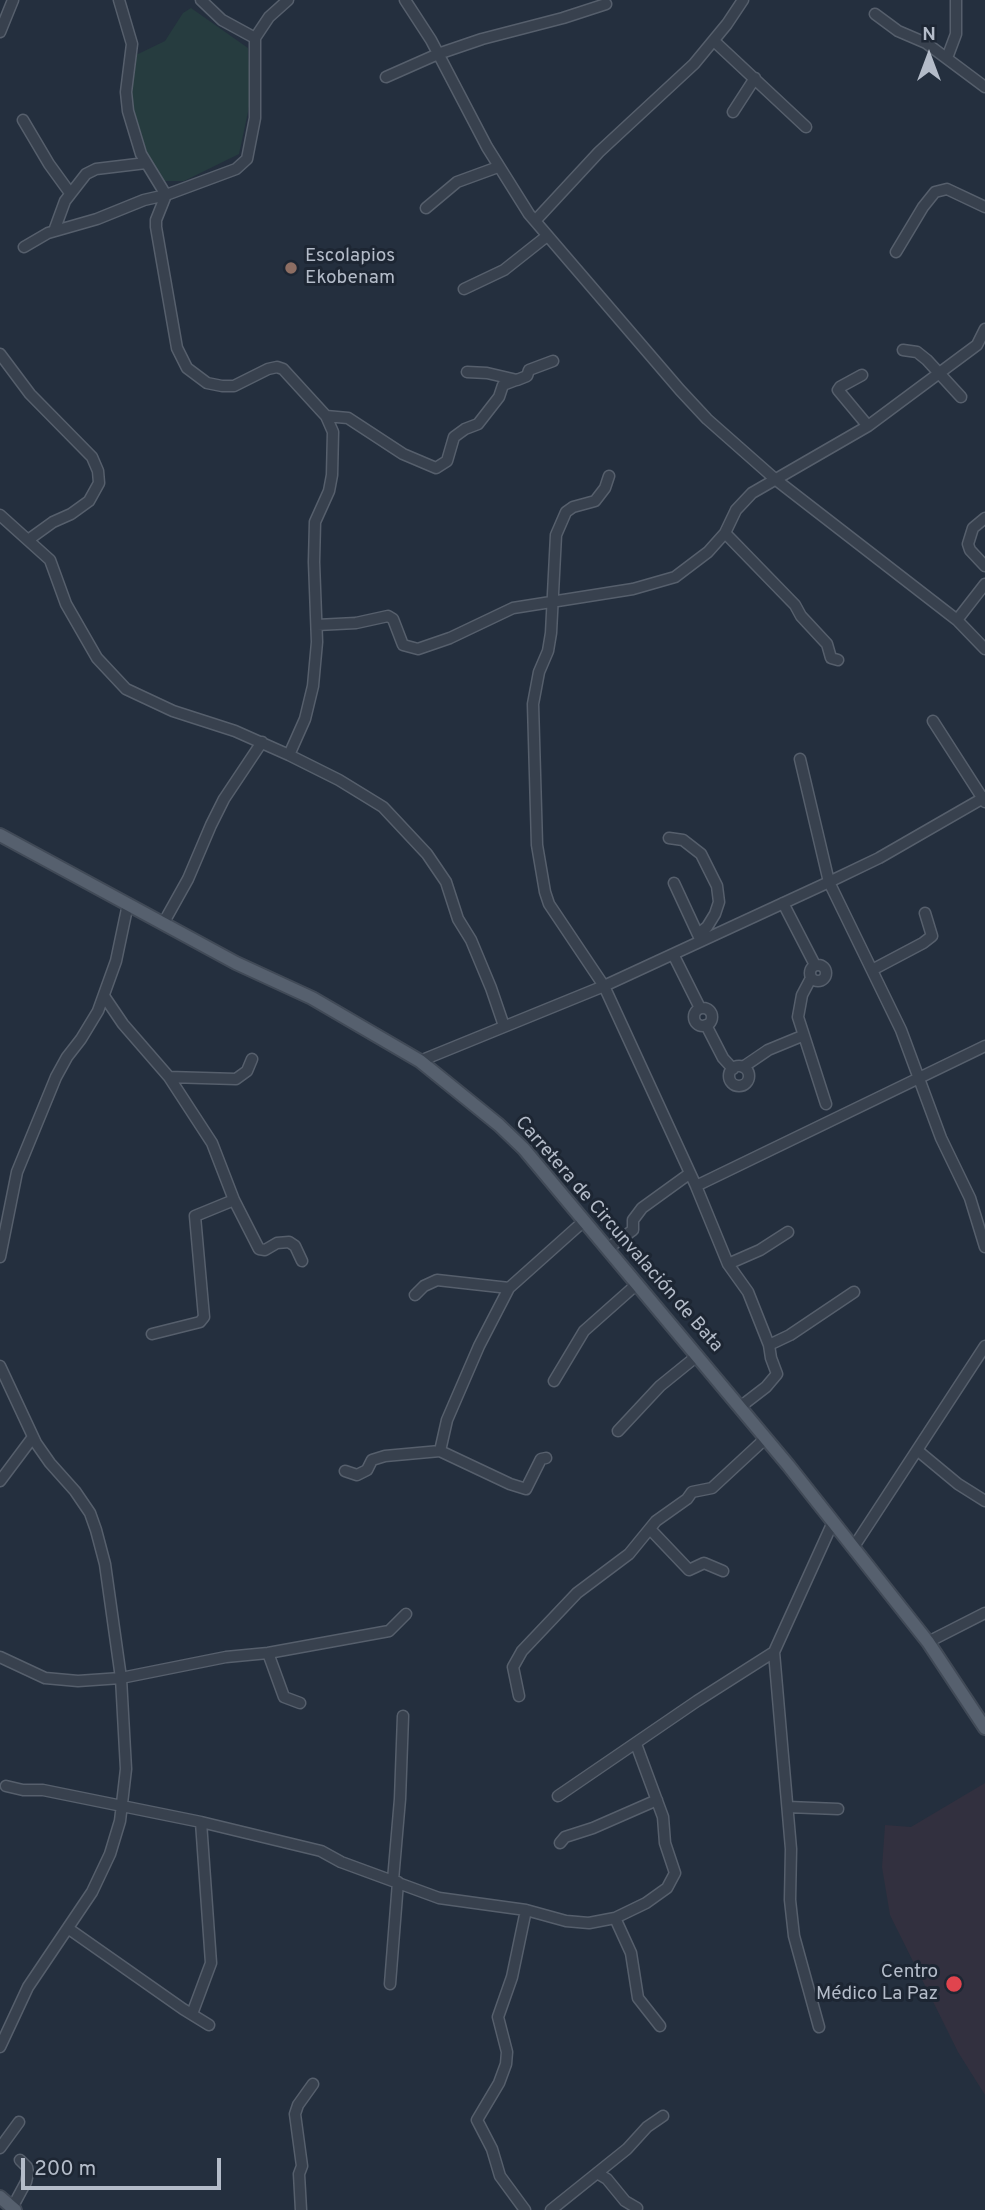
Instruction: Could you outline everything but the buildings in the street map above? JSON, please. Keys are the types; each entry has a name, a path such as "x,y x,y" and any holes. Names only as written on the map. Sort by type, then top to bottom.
{"main road":[{"name":"Carretera de Circunvalación de Bata","path":"0,835 236,963 312,998 420,1061 499,1125 524,1149 766,1438 928,1642 985,1728"}],"street":[{"path":"119,0 132,51 126,103 134,134 146,163 166,195"},
{"path":"201,0 222,20 255,38"},
{"path":"24,247 54,231 97,219 236,169 247,159 255,118 257,89 253,66 255,38 269,17 288,0"},
{"path":"405,0 438,54 499,167 535,221 707,419 775,479 957,620 985,649"},
{"path":"535,221 599,152 685,73 715,41 743,0"},
{"path":"947,58 956,34 956,0"},
{"path":"0,32 8,1"},
{"path":"386,77 438,54 606,4"},
{"path":"875,14 898,31 926,43 985,87"},
{"path":"715,41 806,127"},
{"path":"733,112 755,78"},
{"path":"23,120 70,193"},
{"path":"54,231 70,193 86,174 96,169 146,163"},
{"path":"426,208 457,182 499,167"},
{"path":"896,252 935,192 952,191 985,207"},
{"path":"166,195 156,219 156,227 177,348 187,368 207,383 222,386 234,386 268,369 284,369 326,416 333,432 329,491 315,522 317,625 311,698 289,755"},
{"path":"464,289 504,270 547,236"},
{"path":"317,625 341,625 388,617 393,619 403,645 418,649 450,638 513,608 633,589 675,577 708,552 725,533 736,510 752,493 868,426 977,345 985,329"},
{"path":"903,349 917,352 961,397"},
{"path":"0,354 30,394 92,457 98,471 99,483 89,501 29,540"},
{"path":"326,416 348,418 402,454 436,468 447,461 454,437 478,424 499,397 503,385 527,376 529,370 553,361"},
{"path":"467,372 487,373 516,380"},
{"path":"862,375 838,390 868,426"},
{"path":"609,476 601,496 596,501 573,507 566,512 558,526 548,650 538,672 533,704 537,845 549,904 604,986 728,1264 748,1293 769,1345 777,1374 766,1387 740,1407"},
{"path":"0,515 50,560 66,604 97,658 126,689 173,712 289,755 348,785 383,807 439,870 458,919 471,940 504,1026"},
{"path":"985,518 973,528 968,544 985,566"},
{"path":"725,533 795,605 801,616 827,644 831,658 838,660"},
{"path":"957,620 985,584"},
{"path":"420,1061 604,986 673,954 699,938 829,882 889,853 984,799 933,720"},
{"path":"164,922 188,879 224,799 262,743"},
{"path":"800,759 829,882 901,1030 941,1138 970,1198 985,1247"},
{"path":"668,838 683,841 701,854 717,886 719,902 715,914 699,938"},
{"path":"674,883 699,938"},
{"path":"783,903 815,965 810,971 811,978 798,1007 802,1036 826,1104"},
{"path":"0,1257 17,1172 66,1057 91,1023 104,996 116,961 128,904"},
{"path":"873,970 932,936 925,913"},
{"path":"673,954 700,1008 695,1012 694,1020 700,1026 706,1026 723,1058 738,1068 768,1050 802,1036"},
{"path":"104,996 123,1024 169,1077 212,1143 234,1200 259,1249 262,1251 277,1243 289,1242 295,1246 302,1261"},
{"path":"695,1186 985,1046"},
{"path":"169,1077 236,1079 247,1071 252,1059"},
{"path":"607,1249 633,1230 633,1220 642,1208 689,1174"},
{"path":"152,1334 200,1322 204,1317 195,1216 234,1200"},
{"path":"440,1451 447,1420 479,1346 509,1288 584,1221"},
{"path":"728,1264 760,1250 788,1232"},
{"path":"415,1295 424,1286 437,1280 509,1288"},
{"path":"554,1381 590,1324 637,1284"},
{"path":"769,1345 790,1335 854,1293"},
{"path":"853,1548 985,1346"},
{"path":"618,1431 660,1386 697,1356"},
{"path":"0,1366 5,1390 42,1453 75,1491 93,1521 105,1564 121,1678 126,1769 122,1806 110,1854 92,1892 29,1987 0,2047"},
{"path":"0,1481 33,1437"},
{"path":"519,1696 513,1667 522,1651 577,1593 629,1554 656,1521 692,1493 712,1488 766,1438"},
{"path":"917,1450 958,1484 985,1501"},
{"path":"345,1471 357,1475 367,1470 372,1460 440,1451 526,1489 538,1463 546,1458"},
{"path":"819,2027 794,1936 790,1900 791,1849 774,1652 833,1522"},
{"path":"650,1529 688,1570 704,1563 723,1571"},
{"path":"928,1642 985,1613"},
{"path":"0,1657 45,1678 78,1681 121,1678 226,1657 268,1653 389,1632 406,1614"},
{"path":"558,1796 774,1652"},
{"path":"268,1653 284,1697 286,1700 300,1703"},
{"path":"390,1984 403,1716"},
{"path":"6,1786 23,1790 43,1790 201,1822 321,1851 341,1862 439,1898 526,1910 577,1922 601,1922 615,1918 661,1892 673,1879 675,1866 665,1843 664,1823 636,1744"},
{"path":"560,1843 565,1837 657,1800"},
{"path":"788,1807 838,1809"},
{"path":"192,2014 211,1962 201,1822"},
{"path":"525,2210 500,2176 492,2150 477,2120 499,2083 506,2064 507,2052 498,2017 512,1977 526,1910"},
{"path":"615,1918 631,1953 638,1998 660,2026"},
{"path":"69,1929 209,2025"},
{"path":"301,2210 299,2174 302,2166 295,2114 313,2084"},
{"path":"551,2210 627,2149 647,2127 663,2116"},
{"path":"0,2148 19,2122"},
{"path":"6,2204 29,2173 20,2160"},
{"path":"597,2173 607,2179 625,2201 637,2208"}],"shaded area":[{"name":"Centro Médico La Paz","path":"985,1783 985,2095 958,2052 890,1915 882,1867 885,1825 911,1827"}],"green space":[{"path":"191,8 248,48 251,98 239,154 184,181 163,181 148,156 134,110 131,85 136,55 165,41 183,13"}],"place":[{"name":"Escolapios Ekobenam","path":"291,268"},
{"name":"Centro Médico La Paz","path":"954,1984"}]}
